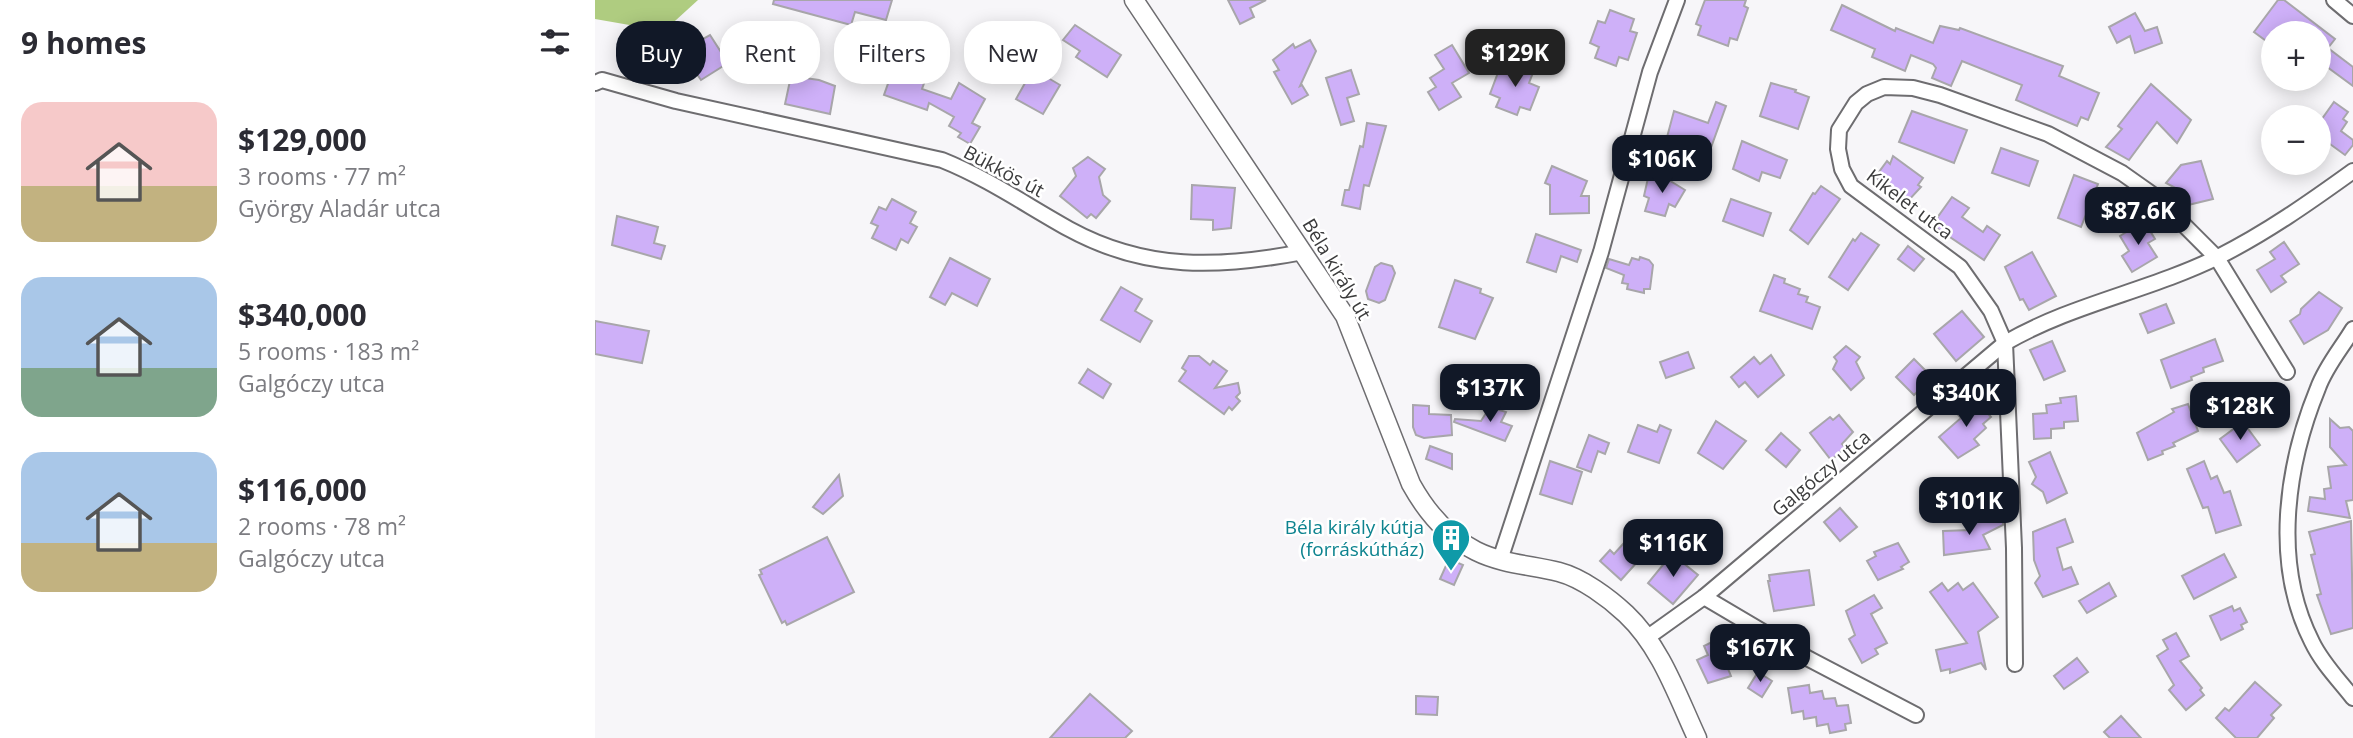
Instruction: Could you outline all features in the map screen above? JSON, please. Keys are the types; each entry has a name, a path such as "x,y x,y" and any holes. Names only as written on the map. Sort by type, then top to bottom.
{"street":[{"name":"Béla király út","path":"1134,0 1345,316 1411,484 1425,509 1475,551 1500,560 1563,573 1615,605 1649,637 1697,738"},
{"path":"1500,560 1601,252 1650,72 1677,0"},
{"path":"2334,0 2353,16"},
{"name":"Bükkös út","path":"598,81 676,102 941,160 970,171 1071,230 1127,253 1185,265 1259,260 1303,252"},
{"name":"Kikelet utca","path":"2015,664 2014,548 2005,343 1991,311 1959,267 1851,186 1840,159 1839,130 1845,116 1867,94 1884,87 1913,88 2047,134 2122,173 2157,197 2217,258 2287,372"},
{"name":"Galgóczy utca","path":"1649,637 1704,597 2005,343 2037,324 2217,258 2294,214 2353,171"},
{"path":"2353,329 2331,360 2317,389 2296,452 2288,538 2291,584 2302,620 2321,659 2353,698"},
{"path":"1704,597 1809,659 1916,715"}],"green space":[{"path":"595,0 698,0 675,21 616,23 595,19"}],"building":[{"path":"774,0 892,0 886,20 855,12 852,21 836,21 773,4"},
{"path":"1228,0 1266,0 1250,8 1254,17 1240,24"},
{"path":"1705,0 1746,0 1744,6 1748,8 1737,40 1730,38 1728,46 1698,35 1701,26 1696,24"},
{"path":"2278,0 2284,0 2311,21 2262,21"},
{"path":"1842,5 1895,31 1896,28 1933,43 1940,26 1960,28 2063,66 2059,76 2099,93 2088,120 2081,117 2077,126 2016,100 2022,85 1962,61 1951,86 1932,78 1936,68 1933,64 1911,55 1905,71 1872,57 1875,49 1831,30"},
{"path":"1610,10 1634,19 1630,31 1637,33 1628,60 1619,57 1616,66 1595,58 1599,47 1590,43 1598,21 1605,23"},
{"path":"2135,13 2145,31 2157,27 2162,43 2135,53 2130,36 2117,43 2109,27"},
{"path":"2261,23 2261,37 2254,32"},
{"path":"1075,25 1121,55 1107,77 1076,57 1080,51 1063,40"},
{"path":"710,35 720,51 720,68 706,77 706,37"},
{"path":"1310,40 1316,51 1300,86 1302,85 1308,95 1292,104 1274,72 1279,70 1273,60 1293,44 1295,48"},
{"path":"1452,45 1469,73 1452,83 1461,97 1439,110 1428,92 1436,87 1430,78 1444,69 1435,55"},
{"path":"2331,50 2353,67 2353,86 2331,70"},
{"path":"1510,61 1534,70 1529,83 1539,87 1530,110 1520,107 1517,115 1496,107 1500,98 1490,94 1499,70 1506,72"},
{"path":"1351,70 1359,94 1347,98 1354,121 1341,125 1326,78"},
{"path":"820,80 835,86 830,114 785,104 789,84 820,84"},
{"path":"959,83 985,99 972,123 980,127 970,144 958,137 961,133 949,126 954,117 929,103 927,110 884,95 888,84 924,84 922,89 951,99"},
{"path":"1771,83 1809,97 1798,129 1760,116"},
{"path":"1024,84 1060,85 1043,114 1016,99"},
{"path":"2151,84 2191,120 2177,143 2157,122 2129,160 2106,147 2122,129 2118,126"},
{"path":"1716,102 1726,106 1709,153 1666,141 1674,111 1708,123"},
{"path":"2334,102 2348,112 2343,119 2347,122 2341,131 2353,140 2353,145 2345,155 2331,145 2331,106"},
{"path":"1912,111 1967,130 1954,163 1899,142"},
{"path":"1367,123 1386,126 1369,186 1364,185 1360,209 1342,205 1345,190 1349,190 1360,146 1363,147"},
{"path":"1742,141 1787,160 1780,178 1762,172 1759,181 1733,169"},
{"path":"2001,148 2038,161 2029,186 1992,173"},
{"path":"1893,156 1923,178 1918,185 1921,187 1908,201 1877,179 1881,174 1879,172 1887,161 1890,164"},
{"path":"1088,157 1105,169 1099,177 1103,195 1110,201 1096,218 1091,214 1087,218 1060,196 1076,176 1073,168"},
{"path":"2201,161 2213,199 2184,206 2181,191 2166,183 2181,165"},
{"path":"1552,166 1587,181 1581,196 1589,196 1589,213 1550,214 1550,185 1545,183"},
{"path":"2074,175 2098,184 2081,227 2058,218"},
{"path":"1648,178 1667,179 1685,190 1675,207 1669,204 1665,216 1645,211 1649,198 1644,196"},
{"path":"1192,185 1235,188 1231,228 1213,230 1213,220 1191,219"},
{"path":"1821,186 1840,199 1808,244 1790,230 1813,193"},
{"path":"1952,197 1969,208 1962,217 1983,232 1987,226 2000,235 1984,260 1932,225"},
{"path":"892,199 916,212 910,223 917,227 908,243 901,239 896,250 872,238 878,226 871,223 879,207 886,210"},
{"path":"1731,199 1771,213 1763,236 1723,221"},
{"path":"617,216 658,227 654,243 665,246 661,259 612,245"},
{"path":"2144,221 2155,239 2148,243 2157,257 2132,272 2122,256 2129,251 2120,236"},
{"path":"1861,233 1879,245 1848,290 1829,277 1853,239 1855,241"},
{"path":"1536,234 1581,250 1577,262 1561,256 1556,272 1527,262"},
{"path":"2284,242 2299,264 2281,276 2286,282 2271,292 2257,270 2275,259 2270,252"},
{"path":"1908,246 1924,259 1914,271 1898,259"},
{"path":"2032,252 2056,296 2029,310 2023,299 2020,300 2005,267"},
{"path":"1640,257 1649,260 1653,265 1650,289 1644,289 1644,293 1627,289 1628,284 1622,283 1624,275 1606,268 1609,259 1629,265 1632,258 1639,260"},
{"path":"950,258 990,279 977,306 952,293 945,305 930,297"},
{"path":"1381,263 1392,266 1395,273 1385,300 1379,303 1368,299 1366,291 1375,267"},
{"path":"1774,275 1785,279 1784,283 1800,289 1798,294 1808,297 1806,302 1820,307 1812,329 1760,311"},
{"path":"1455,280 1481,289 1480,293 1493,298 1475,339 1439,327"},
{"path":"1121,287 1142,299 1135,311 1152,321 1140,342 1101,320"},
{"path":"2319,292 2342,308 2328,330 2304,344 2290,321 2300,314 2301,309"},
{"path":"2166,304 2174,323 2148,333 2140,314"},
{"path":"1962,311 1984,337 1956,361 1934,334"},
{"path":"595,321 649,331 642,363 595,354"},
{"path":"2215,339 2223,361 2203,368 2204,372 2191,377 2192,380 2171,388 2161,360"},
{"path":"2052,341 2065,371 2044,380 2030,350"},
{"path":"1846,346 1860,357 1856,362 1864,378 1851,390 1833,369 1837,361 1834,357"},
{"path":"1688,352 1694,368 1666,378 1660,362"},
{"path":"1771,355 1784,375 1758,397 1745,382 1739,387 1731,377 1754,357 1760,364"},
{"path":"1189,356 1199,356 1210,365 1213,361 1227,371 1215,388 1238,383 1240,393 1236,397 1240,401 1232,410 1229,407 1224,414 1179,381 1186,371 1182,368"},
{"path":"1914,359 1932,377 1914,395 1896,377"},
{"path":"1088,369 1111,384 1103,398 1079,383"},
{"path":"1973,396 1983,407 1977,410 1984,409 1991,417 1983,424 1986,428 1974,439 1979,445 1958,458 1939,437 1961,418 1955,411 1969,410 1964,404"},
{"path":"2076,396 2078,421 2064,422 2064,428 2051,429 2051,438 2034,439 2033,414 2047,413 2046,405 2061,403 2060,398"},
{"path":"2188,404 2198,431 2173,443 2175,446 2162,451 2163,454 2148,460 2137,433 2174,412 2172,409"},
{"path":"1413,405 1429,406 1429,414 1451,415 1452,435 1424,438 1416,435 1413,427"},
{"path":"1490,407 1506,412 1501,422 1512,426 1505,441 1454,422 1455,419 1481,421"},
{"path":"1839,415 1853,432 1842,444 1846,448 1831,460 1810,433 1830,417 1833,420"},
{"path":"2330,419 2340,428 2349,427 2353,431 2353,500 2346,501 2350,518 2308,511 2310,497 2325,499 2324,489 2331,488 2328,467 2346,465 2330,447"},
{"path":"1716,421 1746,441 1723,469 1698,453"},
{"path":"2243,422 2260,445 2237,462 2220,439"},
{"path":"1638,425 1657,432 1660,425 1671,430 1659,463 1628,452"},
{"path":"1781,433 1800,450 1786,467 1766,450"},
{"path":"1589,435 1609,443 1605,454 1598,451 1591,472 1577,467"},
{"path":"1430,446 1452,454 1452,469 1426,459"},
{"path":"2050,452 2067,493 2047,503 2043,492 2032,484 2036,477 2029,462"},
{"path":"1550,461 1582,472 1572,504 1540,494"},
{"path":"2204,461 2211,479 2217,476 2224,493 2230,491 2241,525 2216,533 2208,507 2203,508 2187,469"},
{"path":"839,475 843,496 823,514 813,507"},
{"path":"1970,506 1978,521 2003,521 2003,525 1983,535 1990,549 1944,555 1943,531 1971,530"},
{"path":"1840,508 1857,527 1840,541 1824,522"},
{"path":"2065,519 2073,542 2057,548 2063,570 2071,567 2078,584 2043,597 2035,583 2040,576 2034,560 2033,532"},
{"path":"2351,521 2353,628 2331,634 2317,595 2321,594 2311,555 2315,554 2309,532"},
{"path":"827,537 854,592 787,625 785,621 782,623 759,575 762,574 760,570"},
{"path":"1636,541 1647,551 1621,580 1600,561 1610,550 1614,554 1624,543 1630,548"},
{"path":"1898,543 1909,562 1901,567 1903,569 1878,580 1867,561 1876,556 1874,552"},
{"path":"1672,554 1698,575 1673,604 1648,583"},
{"path":"2224,554 2236,577 2194,599 2182,576"},
{"name":"Béla király kútja (forráskútház)","path":"1449,559 1463,565 1454,585 1440,579"},
{"path":"1809,570 1814,605 1774,611 1769,575"},
{"path":"1942,583 1948,591 1958,583 1963,590 1973,583 1998,617 1978,632 1986,670 1981,663 1950,673 1950,669 1941,671 1936,650 1967,643 1930,592"},
{"path":"2109,583 2116,596 2087,613 2079,601"},
{"path":"1874,595 1882,608 1871,614 1887,643 1875,649 1878,654 1862,663 1849,639 1855,635 1846,611"},
{"path":"2232,606 2234,611 2240,608 2247,622 2241,625 2243,629 2221,640 2210,616"},
{"path":"2176,633 2189,656 2180,661 2202,688 2200,690 2204,695 2186,710 2169,690 2174,685 2157,656 2168,649 2163,640"},
{"path":"1720,638 1729,657 1724,659 1731,676 1708,683 1697,660 1708,655 1704,646"},
{"path":"2077,658 2088,672 2064,689 2054,676"},
{"path":"1758,672 1772,681 1762,697 1748,688"},
{"path":"2255,682 2281,705 2271,715 2274,718 2257,738 2236,738 2216,718 2225,708 2229,711"},
{"path":"1809,685 1810,693 1822,691 1824,699 1835,698 1837,706 1848,705 1851,723 1845,724 1846,730 1830,733 1828,724 1817,726 1816,717 1804,719 1803,711 1792,713 1788,688"},
{"path":"1090,694 1132,731 1125,738 1050,738"},
{"path":"1416,696 1438,697 1437,715 1416,714"},
{"path":"2121,716 2141,738 2110,738 2104,732"}],"place":[{"name":"Béla király kútja (forráskútház)","path":"1451,572"}]}
